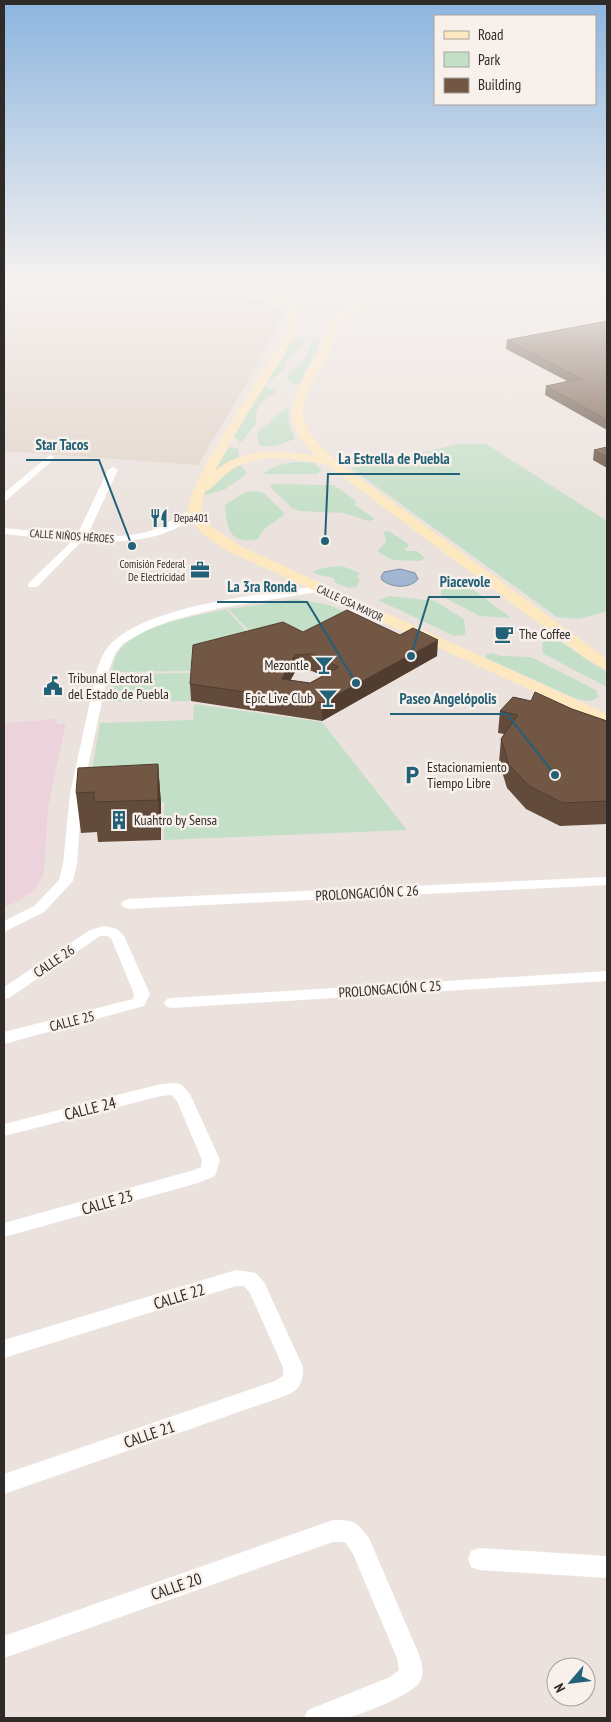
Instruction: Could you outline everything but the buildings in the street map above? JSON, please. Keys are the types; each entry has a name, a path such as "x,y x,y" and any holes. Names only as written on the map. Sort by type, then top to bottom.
{"street":[{"path":"194,512 198,493 230,432 275,361"},
{"path":"272,367 281,361"},
{"path":"318,361 297,402 296,419 301,434 331,462 607,665"},
{"path":"230,432 233,440 240,445 263,450 280,448 294,443 301,434"},
{"path":"198,493 229,466 250,458 285,456 331,462"},
{"path":"4,497 50,458"},
{"path":"33,585 80,537 113,470"},
{"name":"CALLE NIÑOS HÉROES","path":"4,531 118,539 145,536 165,529 194,512"},
{"name":"CALLE OSA MAYOR","path":"194,512 203,527 220,541 320,589 607,720"},
{"path":"4,927 39,909 66,881 70,864 78,785 103,669 107,656 114,646 136,631 170,618 244,600 320,589"},
{"name":"PROLONGACIÓN C 26","path":"128,904 607,881"},
{"name":"CALLE 26","path":"4,994 95,933 104,930 114,932 118,936 142,994 139,1002"},
{"name":"PROLONGACIÓN C 25","path":"172,1003 607,976"},
{"name":"CALLE 25","path":"4,1038 139,1002"},
{"name":"CALLE 24","path":"4,1130 161,1090 176,1089 184,1098 211,1160 209,1171"},
{"name":"CALLE 23","path":"4,1230 198,1176 209,1171"},
{"name":"CALLE 22","path":"4,1349 236,1278 249,1279 257,1288 293,1367 293,1380"},
{"name":"CALLE 21","path":"4,1484 282,1388 293,1380"},
{"name":"CALLE 20","path":"4,1647 333,1531 350,1531 361,1546 402,1641 409,1658 410,1675 398,1686 316,1718"},
{"path":"479,1559 607,1567"}],"shaded area":[{"path":"4,361 258,361 198,465 4,451"},
{"path":"57,719 57,724 66,723 48,807 44,874 35,890 4,907 4,723"}],"green space":[{"path":"278,361 286,361 283,370 266,382"},
{"path":"302,361 310,361 298,385 289,382 286,378"},
{"path":"264,385 277,392 260,404 255,418 256,424 239,442 234,436"},
{"path":"288,406 289,425 295,439 275,446 261,446 257,433"},
{"path":"460,444 486,444 607,521 607,611 579,619 557,617 351,468"},
{"path":"229,447 238,449 240,463 247,474 224,490 201,496 207,481"},
{"path":"295,462 314,463 322,470 317,474 264,474 274,467"},
{"path":"272,484 334,485 356,501 355,505 375,519 369,521 344,513 300,511 292,508 269,486"},
{"path":"256,491 264,493 285,514 266,528 259,539 241,540 229,528 225,505 246,492"},
{"path":"389,531 408,544 408,547 405,549 407,551 417,551 425,558 420,561 393,560 379,553 378,550 386,542 384,532"},
{"path":"342,566 360,573 357,577 360,580 356,587 348,588 334,582 335,579 312,572 322,568"},
{"path":"454,578 466,589 471,588 511,618 480,616 441,596 441,580"},
{"path":"390,596 435,601 464,619 466,635 454,636 378,600"},
{"path":"296,599 329,605 358,618 261,643 228,609"},
{"path":"226,609 258,644 191,671 112,672 116,656 124,645 135,637 181,619"},
{"path":"551,637 607,672 607,687 544,654 542,649 543,640"},
{"path":"492,653 502,656 531,657 596,690 599,697 590,701 577,699 486,658 486,655"},
{"path":"191,673 190,701 106,702 111,674"},
{"path":"194,704 322,722 407,830 164,840 164,802 86,805 100,723 193,720"}],"water":[{"path":"400,569 415,573 418,579 406,586 391,585 382,580 381,577 384,572"}],"place":[{"name":"Depa401","path":"159,518"},
{"name":"La Estrella de Puebla","path":"325,541"},
{"name":"Star Tacos","path":"132,546"},
{"name":"Comisión Federal De Electricidad","path":"200,570"},
{"name":"The Coffee","path":"504,634"},
{"name":"Piacevole","path":"411,656"},
{"name":"Mezontle","path":"324,665"},
{"name":"La 3ra Ronda","path":"356,683"},
{"name":"Tribunal Electoral del Estado de Puebla","path":"53,686"},
{"name":"Epic Live Club","path":"328,698"},
{"name":"Estacionamiento Tiempo Libre","path":"412,775"},
{"name":"Paseo Angelópolis","path":"555,775"},
{"name":"Kuahtro by Sensa","path":"119,820"}]}
